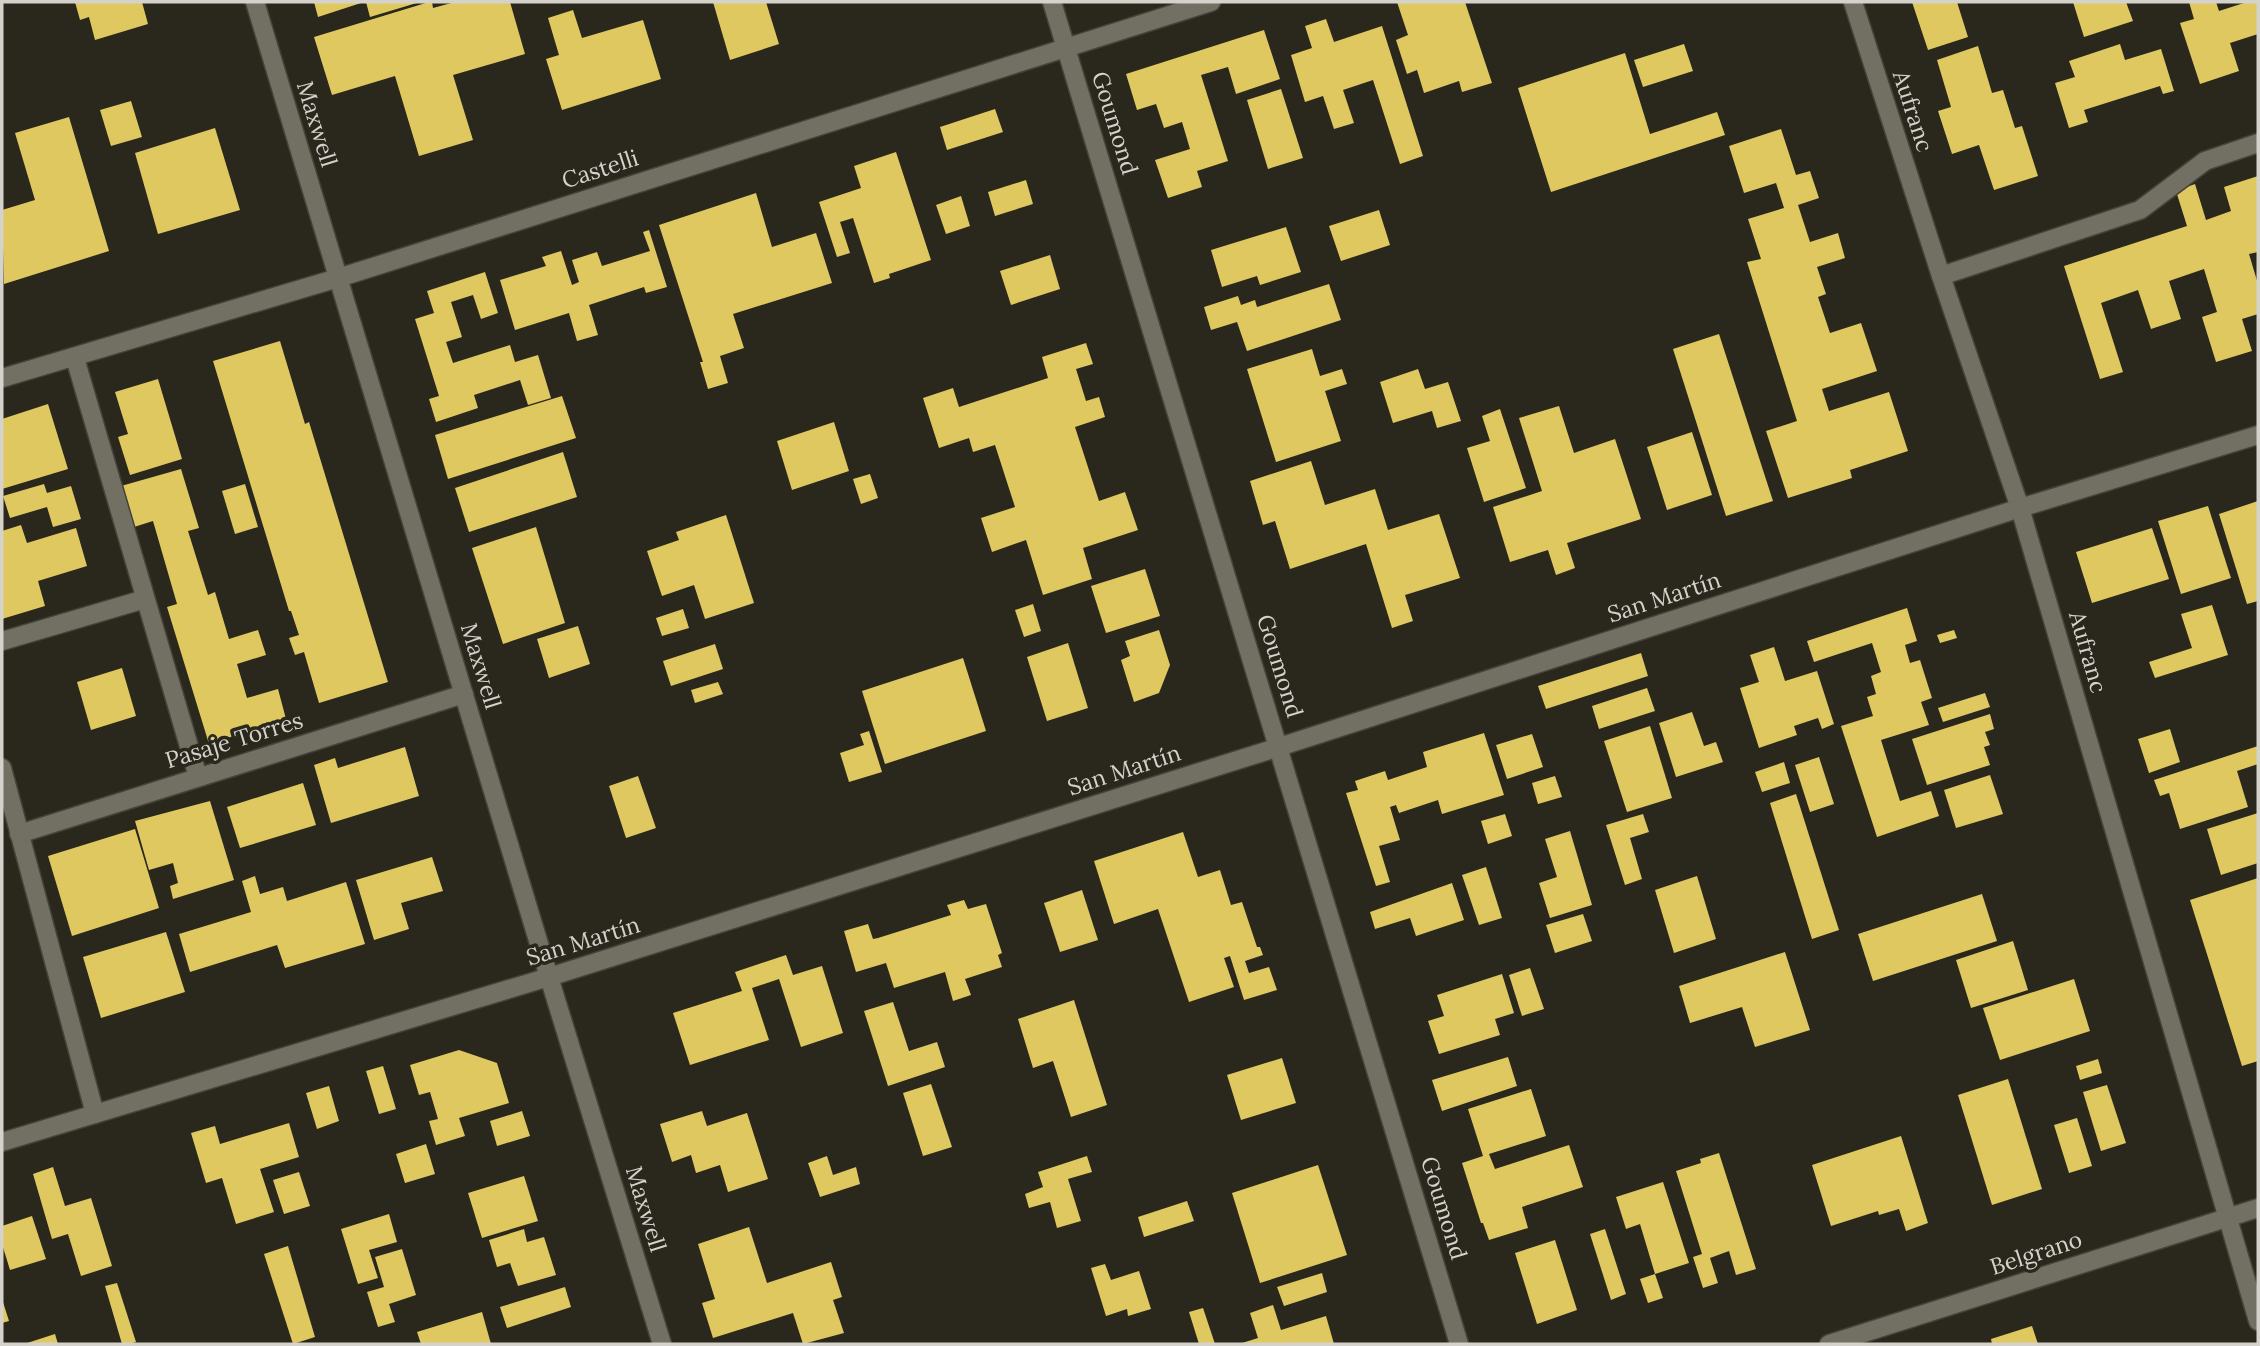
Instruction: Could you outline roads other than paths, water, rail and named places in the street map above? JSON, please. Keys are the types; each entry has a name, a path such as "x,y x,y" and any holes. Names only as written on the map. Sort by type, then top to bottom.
{"street":[{"name":"Maxwell","path":"256,2 662,1344"},
{"name":"Goumond","path":"1052,2 1459,1344"},
{"name":"Castelli","path":"2,378 338,278 1211,2"},
{"name":"Aufranc","path":"1853,2 1941,276 2020,508 2258,1321"},
{"path":"1941,276 2140,210 2205,161 2258,143"},
{"path":"75,358 198,777"},
{"name":"San Martín","path":"2,1142 549,977 1279,747 2020,508 2258,436"},
{"path":"2,641 145,599"},
{"name":"Pasaje Torres","path":"19,834 464,694"},
{"path":"2,768 95,1114"},
{"name":"Belgrano","path":"1829,1344 2258,1208"}]}
